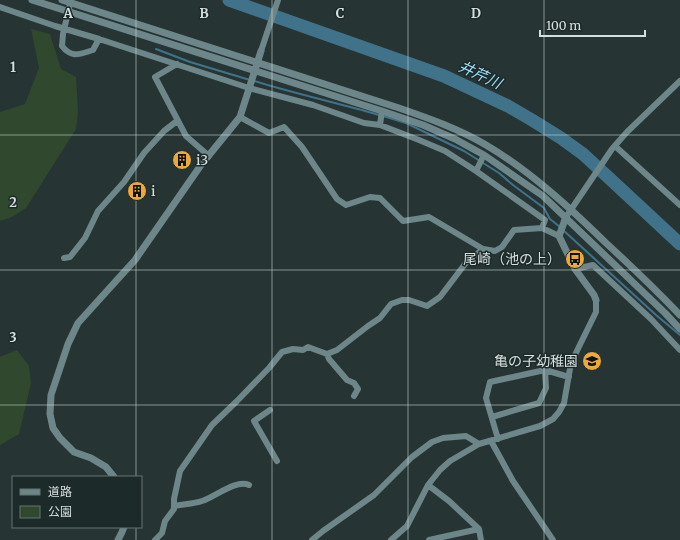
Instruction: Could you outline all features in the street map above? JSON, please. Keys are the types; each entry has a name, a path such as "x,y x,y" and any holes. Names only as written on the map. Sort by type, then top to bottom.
{"street":[{"path":"32,0 254,74 382,111 423,125 455,139 484,155 543,196 680,328"},
{"path":"62,0 71,1 257,63 399,108 457,131 486,145 536,180 571,210 680,315"},
{"path":"113,476 106,467 91,458 74,452 60,438 53,428 50,414 51,395 68,344 78,323 135,260 208,156 240,116 260,51 278,0"},
{"path":"71,1 63,34 62,46 66,51 75,55 93,50 99,39"},
{"path":"0,7 54,26 99,39 249,88 313,105 364,123 380,125 419,140 445,151 476,170 545,220 542,228"},
{"path":"177,64 155,78 186,136 208,156"},
{"path":"559,236 566,217 614,148 627,132 680,81"},
{"path":"380,125 382,111"},
{"path":"240,116 269,133 284,127 302,147 337,198 346,205 370,197 380,198 403,221 429,217 483,250 495,251 502,247 514,230 542,228 559,236 575,269 596,300 596,312 570,363 564,403 559,412 553,419 540,426 479,444 450,461 440,470 428,485 407,526 391,540"},
{"path":"64,258 70,257 85,238 98,211 124,182 144,153 164,131 177,121"},
{"path":"614,148 680,205"},
{"path":"476,170 484,155"},
{"path":"155,540 162,533 165,521 174,509 174,499 180,471 212,425 261,376 282,352 293,349 303,350 308,347 327,354 337,350 380,318 391,304 402,300 409,300 427,306 440,297 465,264 483,250"},
{"path":"575,269 593,265 651,319 680,350"},
{"path":"327,354 329,359 347,380 354,384 358,389 354,396"},
{"path":"498,439 486,398 490,382 545,370 569,377"},
{"path":"492,417 539,403 546,388 545,370"},
{"path":"270,410 254,421 278,461"},
{"path":"312,540 322,531 374,494 412,457 432,442 443,438 466,436 479,444"},
{"path":"491,441 513,481 553,540"},
{"path":"174,506 203,501 238,484 249,485"},
{"path":"428,485 449,501 479,529 481,540"},
{"path":"118,540 124,528"},
{"path":"429,540 479,529"}],"green space":[{"path":"31,29 50,34 61,69 76,77 78,112 76,129 26,208 10,218 0,221 0,112 25,104 39,68"},
{"path":"17,350 29,366 31,383 19,434 0,445 0,357"}],"waterway":[{"name":"井芹川","path":"229,0 444,76 508,106 561,138 583,154 680,244"},
{"path":"156,49 190,62 250,80"},
{"path":"254,81 379,115"},
{"path":"383,116 406,123 464,151 499,173 544,208 550,219 560,227"},
{"path":"563,230 680,335"}],"place":[{"name":"i3","path":"182,160"},
{"name":"i","path":"137,191"},
{"name":"尾崎（池の上）","path":"575,259"},
{"name":"亀の子幼稚園","path":"592,361"}]}
